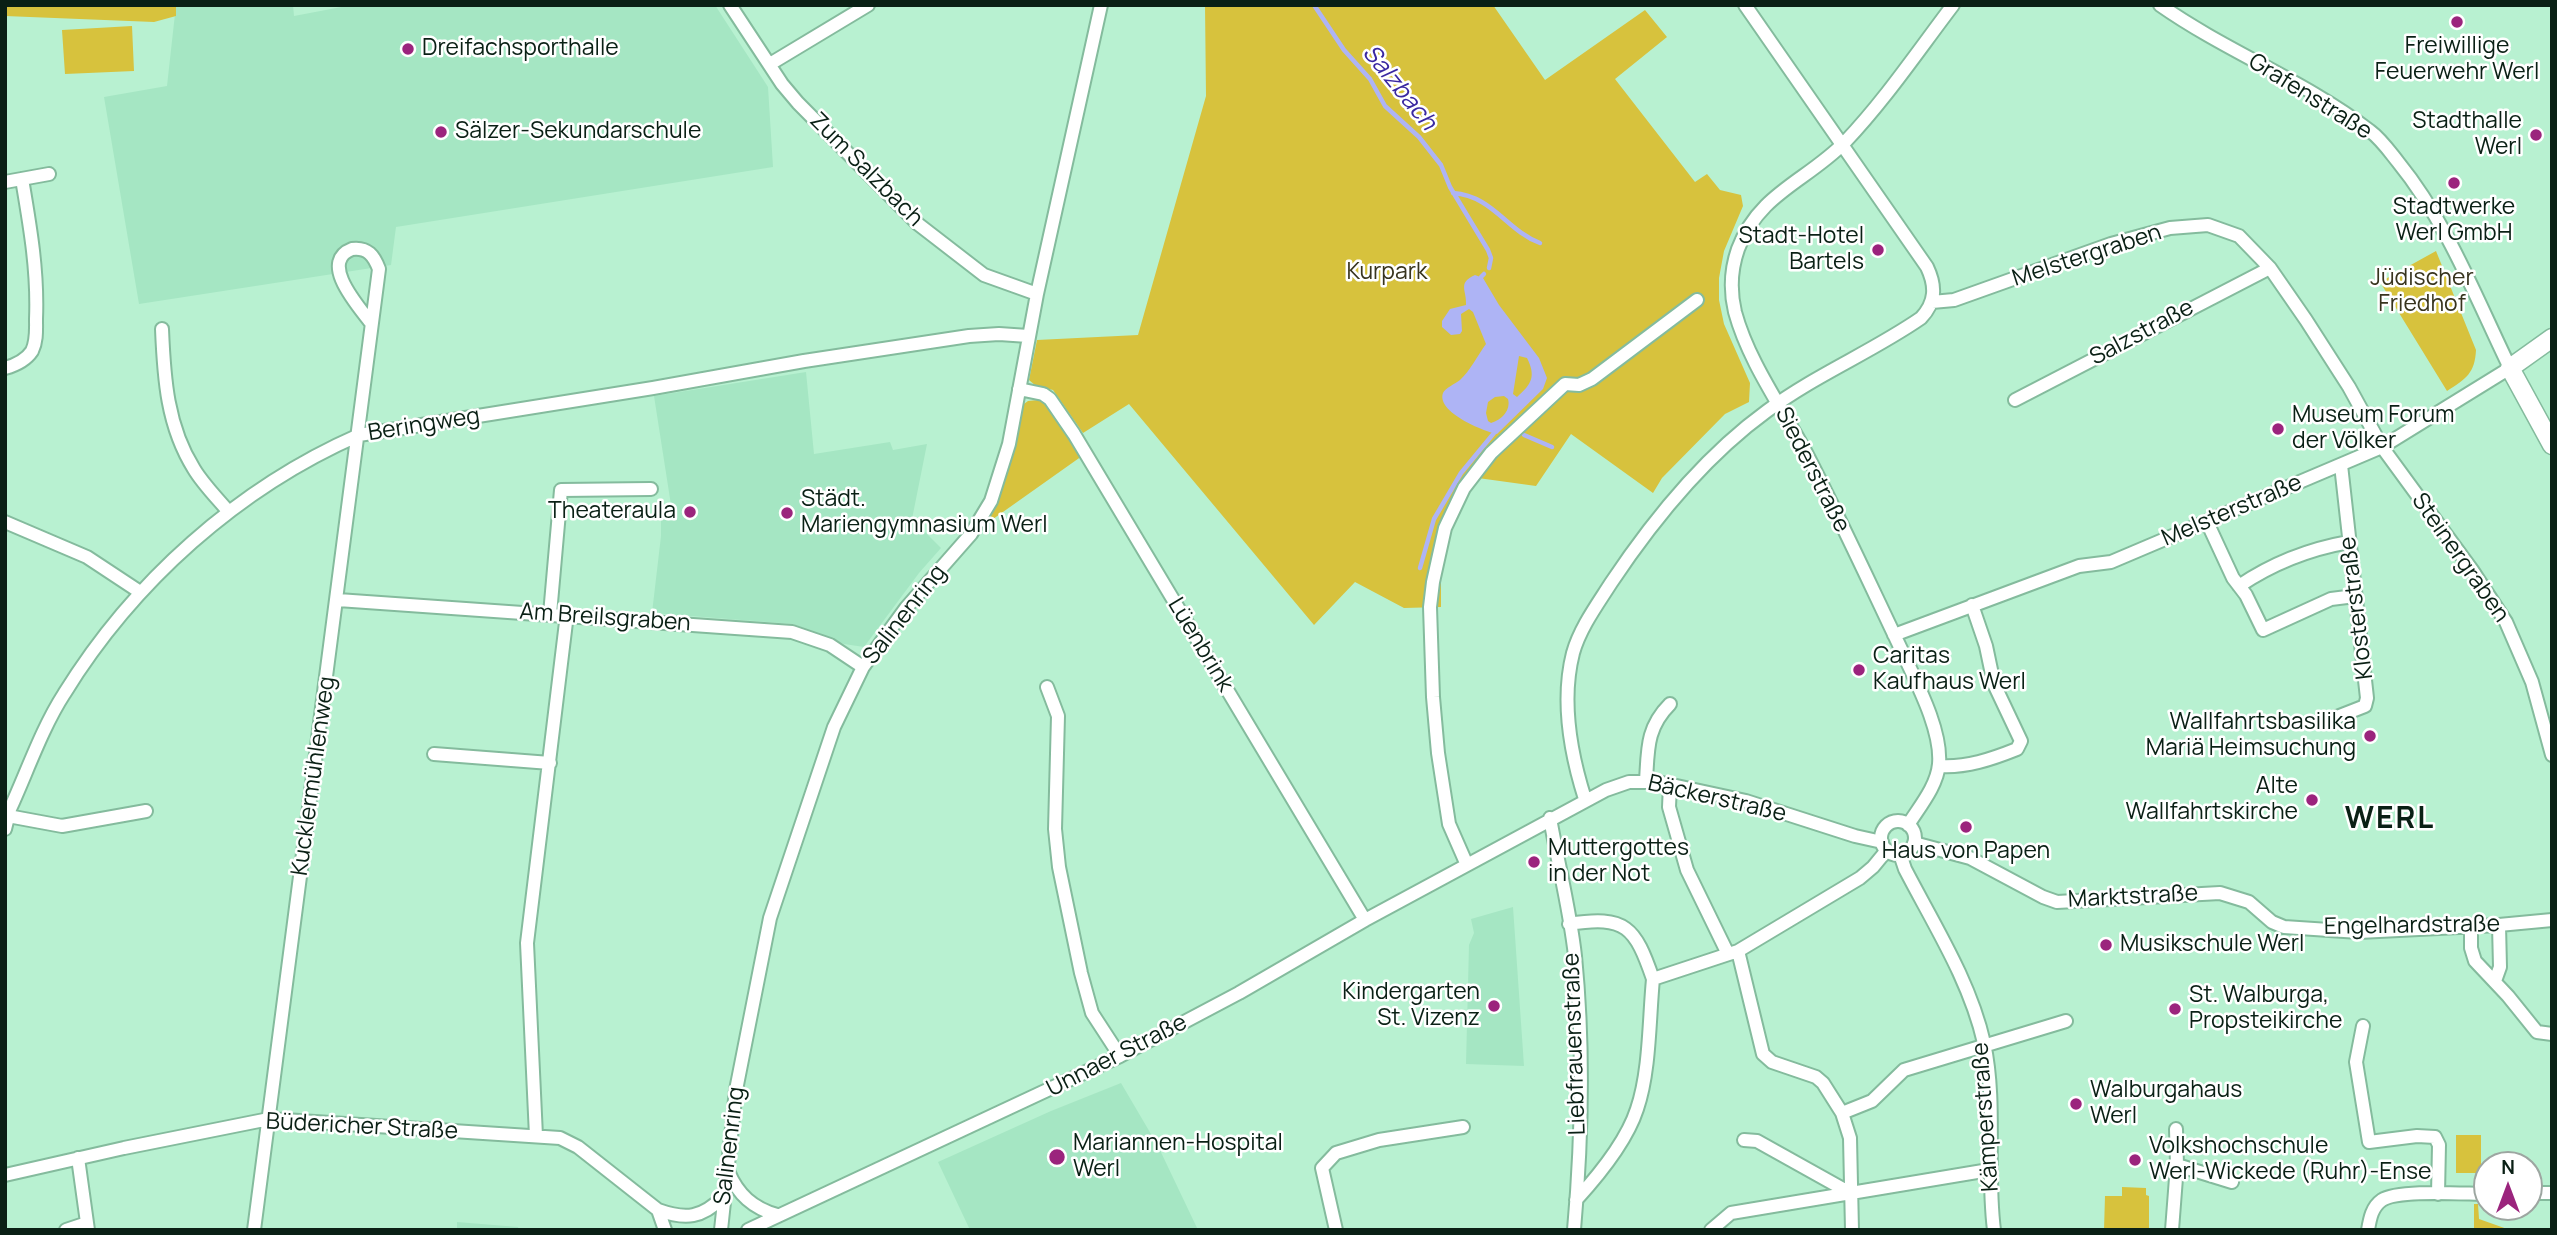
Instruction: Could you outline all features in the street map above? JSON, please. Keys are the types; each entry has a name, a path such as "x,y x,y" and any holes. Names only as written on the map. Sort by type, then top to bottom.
{"main road":[{"path":"2552,338 2510,368 2552,445"}],"street":[{"name":"Zum Salzbach","path":"730,5 782,84 918,224 984,275 1037,293"},
{"path":"770,64 868,5"},
{"name":"Salinenring","path":"721,1230 736,1090 770,918 834,727 863,667 906,608 971,534 991,501 1009,444 1037,293 1101,5"},
{"path":"1586,799 1576,770 1568,707 1574,653 1584,628 1629,556 1669,506 1731,439 1779,402 1921,318 1932,302 1933,280 1927,267 1745,5"},
{"name":"Siederstraße","path":"1939,766 1934,732 1911,671 1740,326 1732,297 1733,267 1746,231 1762,207 1843,144 1878,105 1954,5"},
{"name":"Grafenstraße","path":"2170,8 2372,132 2418,186 2510,368"},
{"path":"5,182 49,174"},
{"path":"5,368 18,364 26,357 35,341 37,289 34,250 22,179"},
{"name":"Melstergraben","path":"1932,302 1954,300 2111,244 2170,228 2208,225 2239,236 2270,268 2349,387 2382,447"},
{"name":"Kucklermühlenweg","path":"254,1230 379,269 371,253 352,249 341,258 341,281 371,323"},
{"name":"Salzstraße","path":"2015,400 2270,268"},
{"path":"1467,865 1450,824 1433,697 1431,590 1445,528 1453,508 1490,453 1565,384 1579,384 1592,379 1697,300"},
{"path":"162,329 164,383 174,429 194,470 228,511"},
{"name":"Beringweg","path":"7,815 62,696 97,643 139,592 228,511 320,452 359,435 818,359 969,336 1028,336"},
{"name":"Melsterstraße","path":"1894,635 2079,566 2111,562 2341,465 2382,447 2510,368"},
{"name":"Lüenbrink","path":"1019,389 1043,394 1050,399 1087,456 1365,920"},
{"name":"Steinergraben","path":"2382,447 2472,570 2506,622 2532,682 2552,755"},
{"name":"Klosterstraße","path":"2324,722 2365,706 2367,698 2341,465"},
{"path":"550,614 561,490 651,489"},
{"path":"5,522 87,557 139,592"},
{"path":"2202,524 2246,595 2263,630 2332,599 2355,596"},
{"path":"2239,586 2267,568 2318,548 2349,542"},
{"name":"Am Breilsgraben","path":"338,600 567,614 792,632 830,645 863,667"},
{"path":"1908,825 1934,782 1939,766 1979,762 2017,749 2021,741 1994,684 1986,646 1972,605"},
{"path":"536,1136 527,943 567,614"},
{"path":"1047,687 1058,716 1055,829 1062,880 1092,1013 1120,1056"},
{"path":"1646,781 1648,747 1653,726 1670,704"},
{"path":"434,754 550,763"},
{"name":"Bäckerstraße","path":"1446,877 1586,799 1629,782 1671,784 1746,801 1884,846"},
{"path":"1671,784 1669,807 1688,870 1733,952 1763,1054 1772,1062 1816,1077 1823,1083 1842,1113 1850,1138 1852,1230"},
{"path":"7,815 62,826 146,811"},
{"name":"Liebfrauenstraße","path":"1550,818 1569,924 1579,1001 1581,1065 1573,1230"},
{"path":"1653,979 1733,952 1860,878 1873,867 1884,846 1883,831 1889,824 1899,821 1908,825 1914,833 1914,843 1909,851 1900,854 1884,846"},
{"name":"Marktstraße","path":"1914,843 1970,859 2043,897 2064,902 2220,892 2249,902 2272,922"},
{"name":"Kämperstraße","path":"1900,854 1963,981 1978,1021 1989,1089 1989,1170 1994,1230"},
{"name":"Unnaer Straße","path":"748,1230 1120,1056 1446,877"},
{"path":"1569,924 1594,920 1609,921 1626,928 1639,942 1653,979 1643,1084 1637,1111 1604,1169 1576,1200"},
{"name":"Engelhardstraße","path":"2272,922 2284,927 2359,932 2552,920"},
{"path":"2495,981 2500,967 2499,925"},
{"path":"2471,927 2471,948 2475,961 2537,1032 2552,1034"},
{"path":"1842,1113 1872,1101 1904,1070 2066,1021"},
{"path":"2363,1026 2356,1062 2370,1142 2417,1136 2435,1137 2439,1145 2438,1194"},
{"name":"Büdericher Straße","path":"5,1175 269,1119 560,1138 578,1147 658,1210 677,1215 700,1215 723,1198"},
{"path":"1336,1230 1322,1168 1336,1153 1379,1140 1462,1127"},
{"path":"2172,1230 2176,1129"},
{"path":"1744,1140 1757,1141 1852,1194"},
{"path":"66,1230 87,1226 78,1158"},
{"path":"2176,1165 2232,1182"},
{"path":"727,1170 740,1194 753,1205 777,1215"},
{"path":"1711,1230 1731,1213 1989,1170"},
{"path":"2368,1230 2372,1213 2383,1199 2393,1195 2473,1194"},
{"path":"658,1210 665,1230"}],"shaded area":[{"name":"Sälzer-Sekundarschule","path":"176,5 293,5 294,16 352,5 715,5 768,87 773,167 396,227 391,265 139,304 104,97 167,86"},
{"name":"Städt. Mariengymnasium Werl","path":"806,372 814,454 890,442 893,450 927,444 912,519 941,548 864,647 844,644 793,624 652,613 661,536 661,506 671,505 654,396"},
{"name":"Kindergarten St. Vizenz","path":"1513,907 1524,1066 1466,1064 1469,945 1474,933 1471,919"},
{"name":"Mariannen-Hospital Werl","path":"1121,1083 1158,1146 1198,1230 970,1230 938,1162"},
{"path":"457,1222 518,1227 519,1230 457,1230"}],"green space":[{"path":"5,5 176,5 176,16 154,22 5,16"},
{"name":"Kurpark","path":"1205,5 1493,5 1545,80 1645,10 1667,37 1615,79 1695,182 1707,174 1720,190 1741,195 1743,206 1724,251 1719,278 1719,300 1724,324 1750,383 1749,402 1725,414 1662,478 1653,493 1571,434 1536,486 1478,478 1454,515 1441,557 1441,607 1404,608 1355,582 1314,625 1129,404 1083,433 1053,390 1036,386 1029,380 1037,340 1138,335 1206,96"},
{"path":"132,26 134,71 65,74 62,30"},
{"name":"Jüdischer Friedhof","path":"2436,251 2476,350 2474,364 2468,375 2447,391 2380,282"},
{"path":"1038,400 1045,403 1082,456 986,524 1001,492 1021,406 1028,401"},
{"path":"2456,1135 2481,1135 2481,1151 2473,1151 2473,1173 2456,1173"},
{"path":"2122,1187 2146,1188 2146,1195 2149,1196 2149,1230 2104,1230 2105,1196 2122,1196"},
{"path":"2474,1221 2485,1221 2510,1230 2474,1230"}],"water":[{"path":"1475,275 1483,278 1499,305 1539,358 1547,378 1543,389 1497,434 1462,420 1453,414 1443,400 1444,391 1464,376 1486,344 1473,312 1469,309 1461,314 1460,334 1451,335 1442,327 1442,321 1450,309 1466,305 1464,287 1469,278","holes":["1519,356 1527,358 1532,375 1529,384 1517,397 1513,394","1504,396 1509,403 1507,411 1491,423 1486,413 1488,402 1495,397"]}],"waterway":[{"name":"Salzbach","path":"1314,5 1344,50 1370,79 1385,106 1419,137 1441,165 1450,187 1488,250 1491,258 1489,268"},
{"name":"Salzbach","path":"1453,193 1479,200 1540,243"},
{"name":"Salzbach","path":"1481,277 1484,274"},
{"path":"1420,568 1434,519 1461,473 1494,433"},
{"path":"1524,435 1552,447"}],"place":[{"name":"Freiwillige Feuerwehr Werl","path":"2457,22"},
{"name":"Dreifachsporthalle","path":"408,49"},
{"name":"Sälzer-Sekundarschule","path":"441,132"},
{"name":"Stadthalle Werl","path":"2536,135"},
{"name":"Stadtwerke Werl GmbH","path":"2454,183"},
{"name":"Stadt-Hotel Bartels","path":"1878,250"},
{"name":"Museum Forum der Völker","path":"2278,429"},
{"name":"Theateraula","path":"690,512"},
{"name":"Städt. Mariengymnasium Werl","path":"787,513"},
{"name":"Caritas Kaufhaus Werl","path":"1859,670"},
{"name":"Wallfahrtsbasilika Mariä Heimsuchung","path":"2370,736"},
{"name":"Alte Wallfahrtskirche","path":"2312,800"},
{"name":"Haus von Papen","path":"1966,827"},
{"name":"Muttergottes in der Not","path":"1534,862"},
{"name":"Musikschule Werl","path":"2106,945"},
{"name":"Kindergarten St. Vizenz","path":"1494,1006"},
{"name":"St. Walburga, Propsteikirche","path":"2175,1009"},
{"name":"Walburgahaus Werl","path":"2076,1104"},
{"name":"Mariannen-Hospital Werl","path":"1057,1157"},
{"name":"Volkshochschule Werl-Wickede (Ruhr)-Ense","path":"2135,1160"}],"district":[{"name":"WERL","path":"2390,820"}]}
